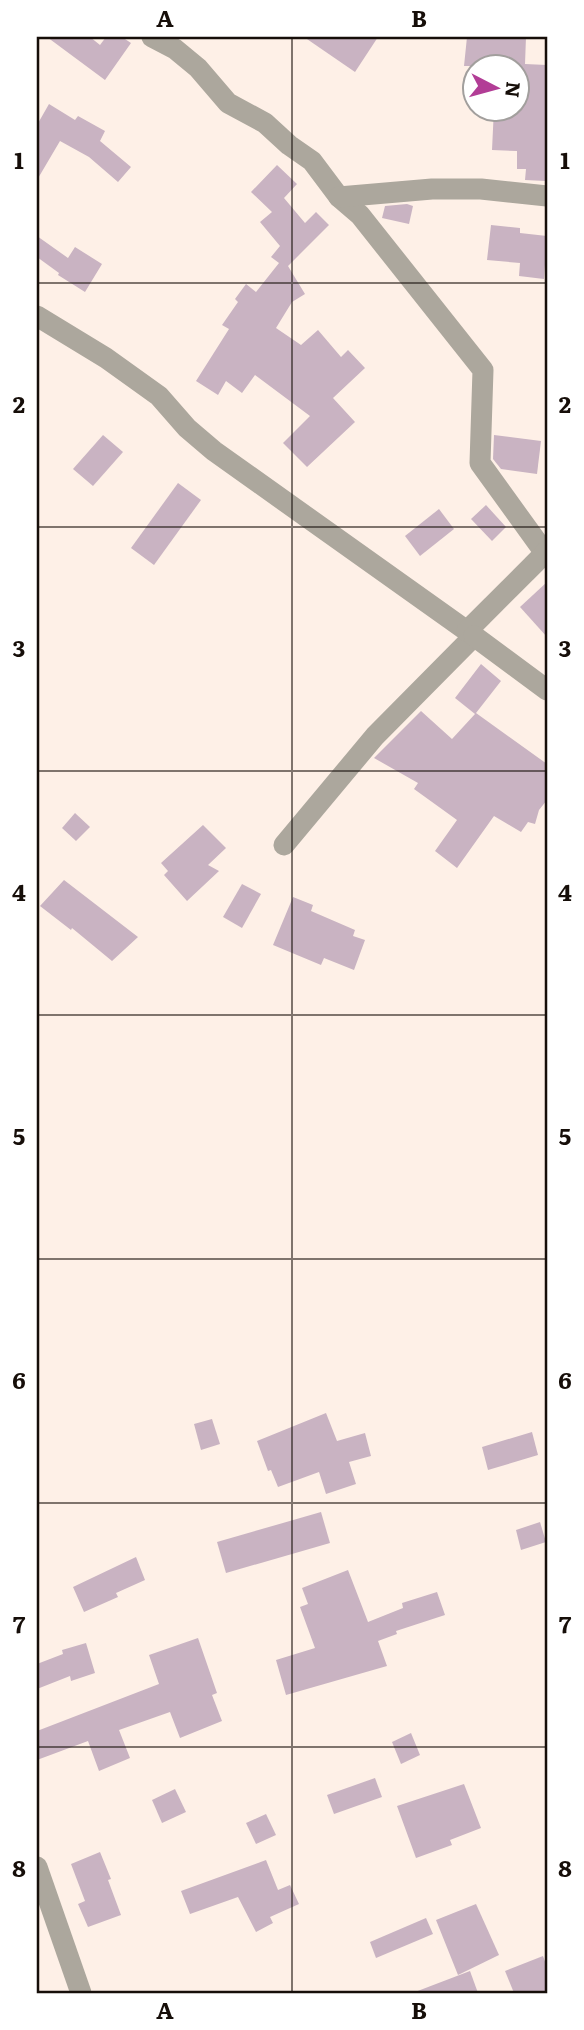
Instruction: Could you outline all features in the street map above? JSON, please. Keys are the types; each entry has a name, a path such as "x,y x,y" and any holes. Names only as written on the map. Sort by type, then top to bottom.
{"street":[{"path":"152,37 175,49 198,68 229,103 265,123 312,161 339,197 360,215 483,370 480,463 546,552 375,736 284,845"},
{"path":"339,197 432,189 481,189 547,196"},
{"path":"37,316 106,358 159,396 187,428 214,451 547,690"},
{"path":"37,1867 81,1993"}],"building":[{"path":"47,37 90,37 100,45 106,37 122,37 131,43 105,80"},
{"path":"304,37 378,37 355,72"},
{"path":"467,37 526,37 525,52 465,52"},
{"path":"532,64 547,65 546,181 525,180 526,169 517,169 517,151 492,150 493,122 532,122"},
{"path":"49,104 75,120 78,116 105,131 100,141 131,167 118,182 89,157 60,141 37,180 37,125"},
{"path":"277,165 297,184 284,198 305,223 316,212 329,225 288,266 305,294 292,302 276,328 301,345 318,330 341,357 348,350 365,368 333,398 355,422 307,467 283,443 310,416 255,375 242,393 226,381 218,395 196,381 229,329 222,325 238,302 235,299 246,284 256,292 279,263 271,257 280,246 260,222 272,212 251,192"},
{"path":"385,206 413,206 409,224 382,218"},
{"path":"491,225 520,228 520,233 547,236 544,279 519,276 520,263 487,260"},
{"path":"37,236 68,258 75,247 102,264 85,292 58,275 59,273 37,257"},
{"path":"103,435 123,452 93,486 73,469"},
{"path":"494,435 541,441 537,474 501,469 493,459"},
{"path":"178,483 201,500 154,565 131,548"},
{"path":"486,505 506,527 492,541 471,519"},
{"path":"439,509 454,529 420,556 405,536"},
{"path":"547,582 547,637 520,607"},
{"path":"481,664 501,681 476,713 547,764 547,800 539,810 535,824 528,822 521,832 494,816 457,868 435,851 457,820 414,789 418,783 374,758 421,711 452,739 475,714 455,698"},
{"path":"75,813 90,827 76,841 62,828"},
{"path":"203,825 226,848 208,865 219,871 187,901 164,875 168,871 161,863"},
{"path":"64,880 138,937 112,961 40,906"},
{"path":"242,884 261,894 242,928 223,917"},
{"path":"293,897 313,905 311,911 355,930 353,936 365,940 354,970 324,958 321,965 273,945"},
{"path":"326,1413 337,1441 365,1433 371,1456 349,1462 356,1484 326,1494 319,1472 278,1487 271,1470 268,1471 257,1441"},
{"path":"212,1419 220,1444 201,1450 194,1424"},
{"path":"532,1432 538,1455 488,1470 482,1447"},
{"path":"321,1512 330,1543 226,1573 217,1542"},
{"path":"540,1522 546,1542 521,1550 516,1530"},
{"path":"136,1557 145,1580 116,1593 118,1597 84,1612 73,1587"},
{"path":"348,1570 368,1622 403,1608 402,1603 437,1592 445,1615 396,1631 397,1634 378,1641 387,1666 286,1695 276,1660 315,1648 300,1607 308,1604 302,1588"},
{"path":"198,1638 217,1693 212,1695 222,1721 180,1738 170,1712 119,1730 130,1758 99,1771 88,1741 37,1760 37,1731 159,1684 149,1655"},
{"path":"86,1643 95,1673 71,1681 70,1676 37,1689 37,1664 63,1654 62,1650"},
{"path":"411,1733 420,1755 401,1764 392,1742"},
{"path":"375,1778 382,1797 334,1814 327,1795"},
{"path":"464,1784 481,1828 450,1840 452,1845 416,1858 397,1806"},
{"path":"175,1789 186,1812 162,1823 152,1800"},
{"path":"266,1814 276,1835 256,1844 246,1823"},
{"path":"100,1852 121,1915 88,1927 78,1904 85,1901 71,1864"},
{"path":"266,1860 278,1890 290,1885 299,1904 270,1917 273,1923 256,1932 238,1897 190,1914 181,1891"},
{"path":"476,1904 499,1955 458,1975 436,1920"},
{"path":"426,1918 433,1934 376,1958 370,1942"},
{"path":"543,1956 547,1967 547,1993 514,1993 505,1971"},
{"path":"470,1971 478,1993 415,1992"}]}
